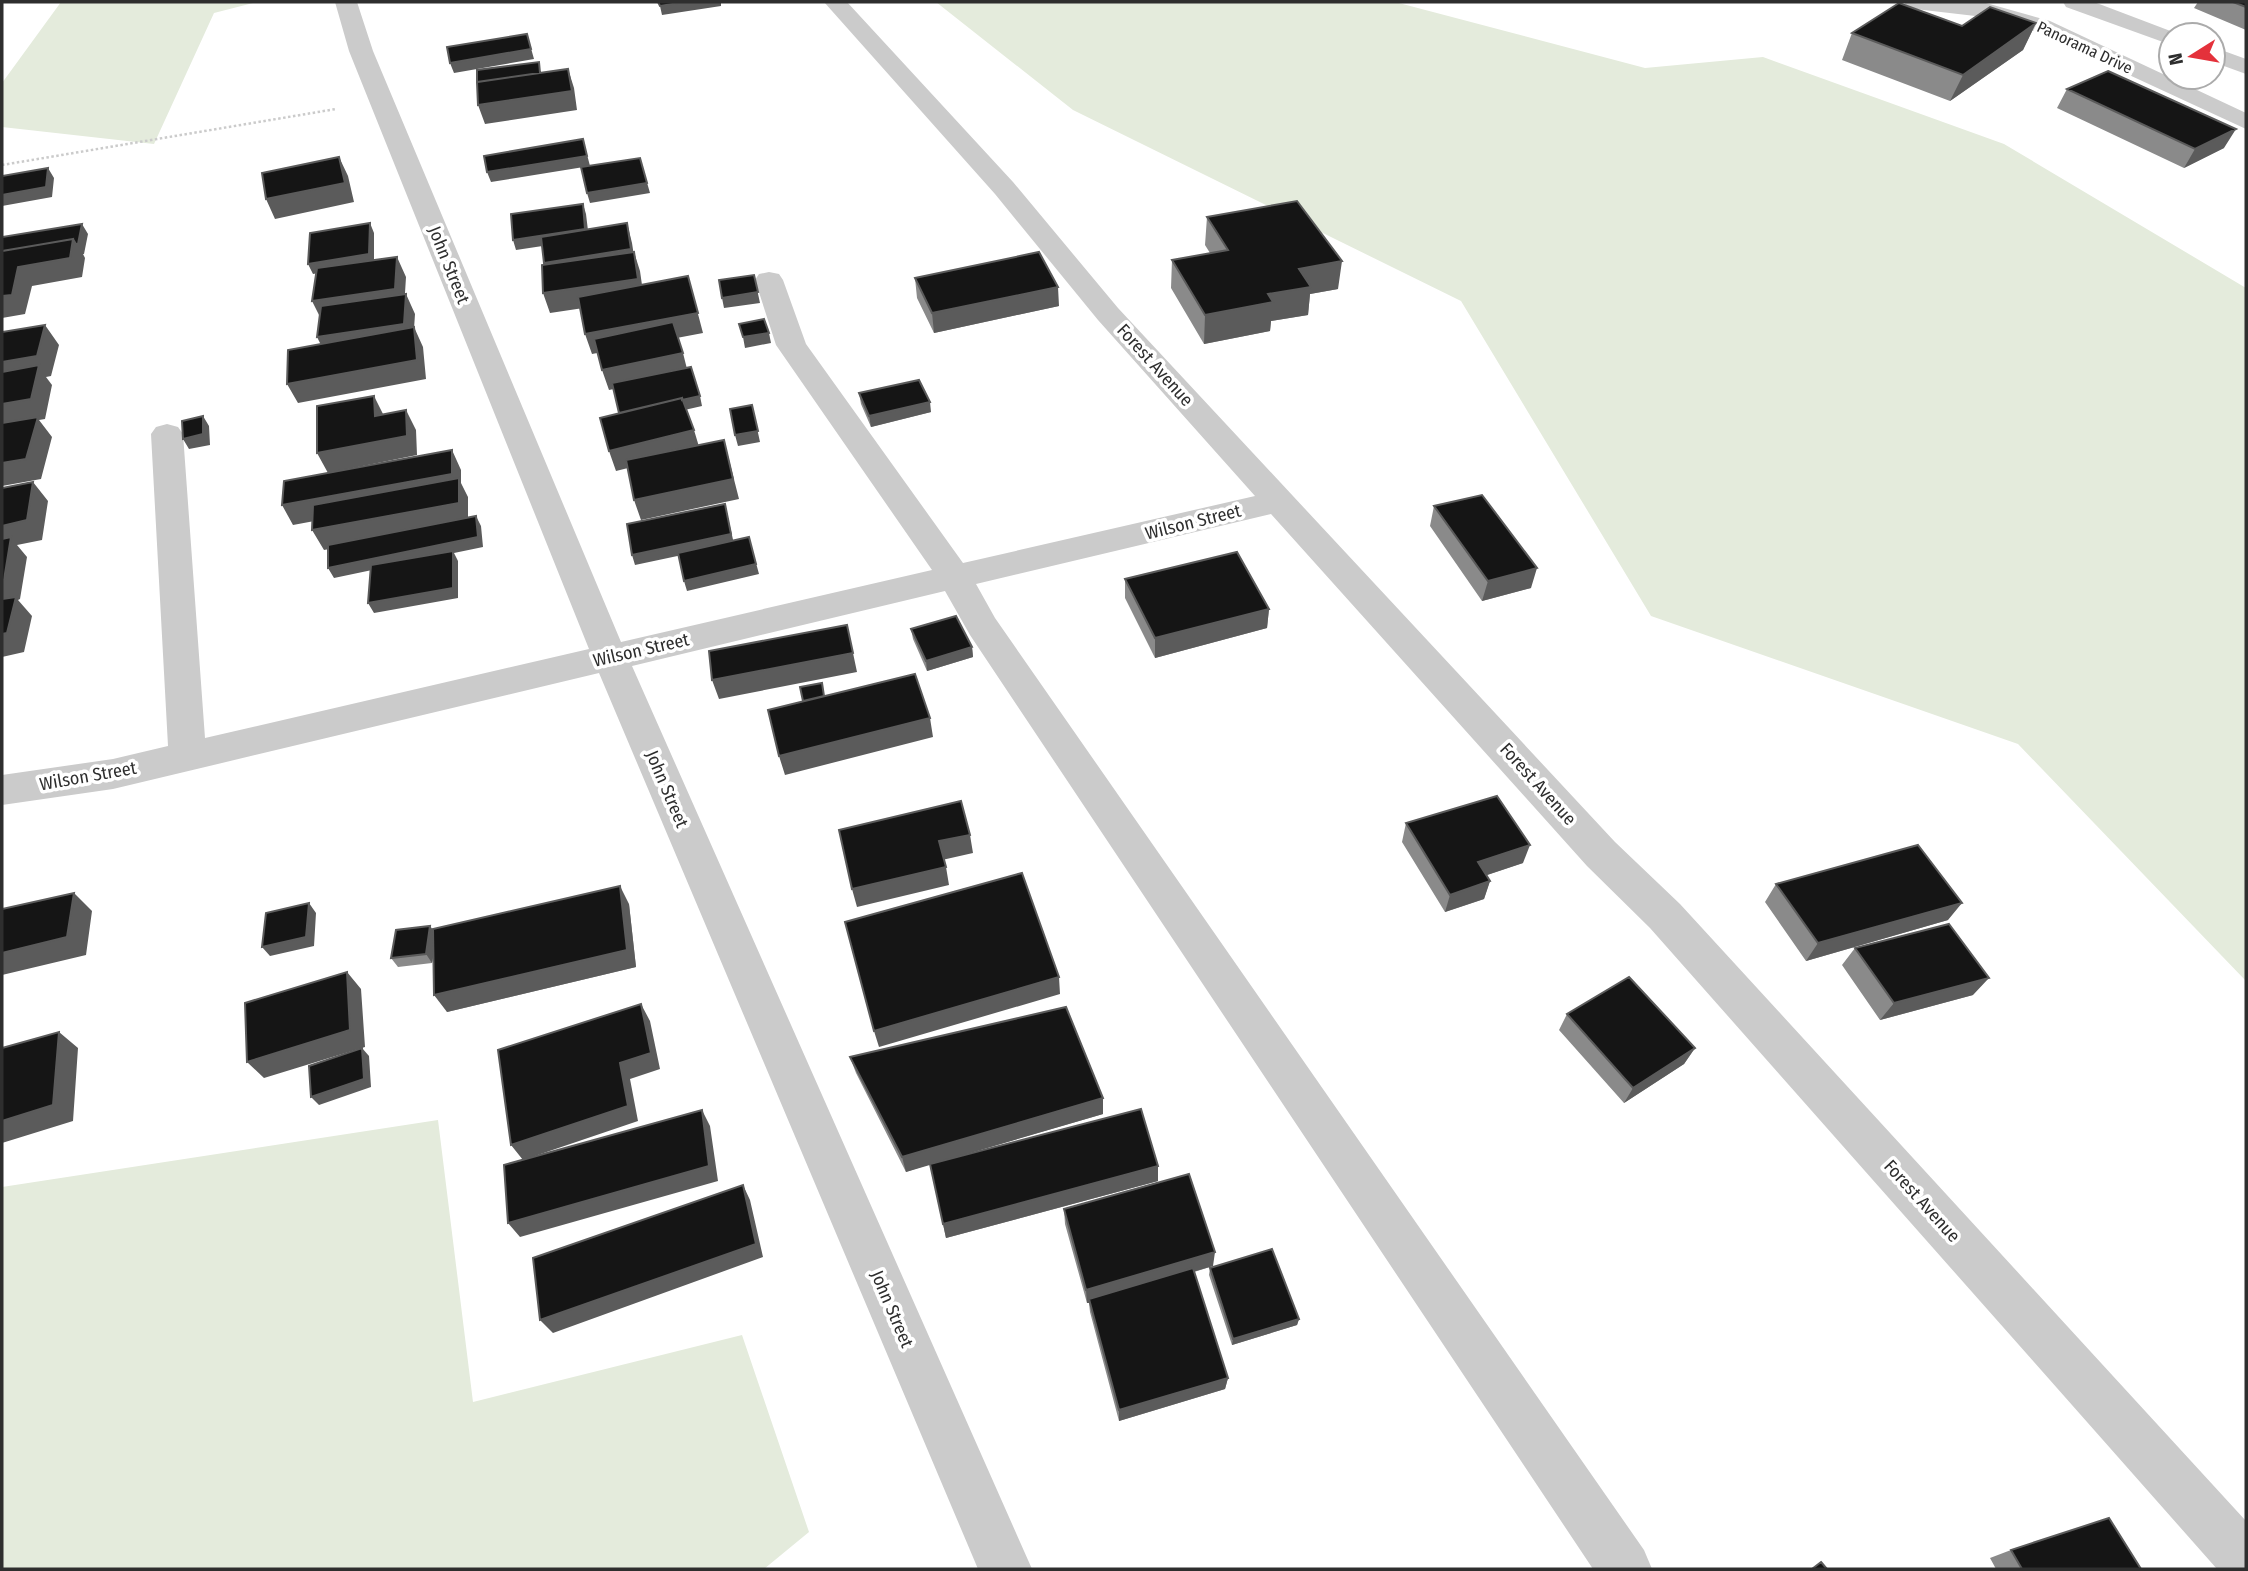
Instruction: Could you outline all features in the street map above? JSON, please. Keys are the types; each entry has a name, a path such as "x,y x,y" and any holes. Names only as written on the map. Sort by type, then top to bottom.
{"street":[{"name":"John Street","path":"346,2 361,51 610,657 1005,1569"},
{"name":"Forest Avenue","path":"835,2 1004,188 1108,314 1601,853 1665,916 2246,1561"},
{"name":"Panorama Drive","path":"1915,2 1986,10 2033,23 2246,121"},
{"path":"2074,2 2157,32"},
{"path":"2227,60 2246,67"},
{"path":"769,280 791,345 956,579 990,638 1625,1569"},
{"path":"167,434 188,757"},
{"name":"Wilson Street","path":"2,790 113,774 956,579 1279,501"}],"path":[{"path":"2,165 382,101"}],"green space":[{"path":"61,2 257,2 214,13 154,144 2,127 2,83"},
{"path":"936,2 1395,2 1645,68 1763,57 2004,144 2246,288 2246,981 2018,744 1651,616 1461,301 1073,110"},
{"path":"438,1120 473,1402 742,1335 809,1532 764,1569 2,1569 2,1187"}],"building":[{"path":"658,2 685,2 660,6"},
{"path":"2233,2 2246,2 2246,7"},
{"path":"1899,3 1962,26 1990,7 2036,23 1963,75 1852,33"},
{"path":"527,34 531,49 450,63 447,47"},
{"path":"539,62 540,73 477,82 477,70"},
{"path":"568,69 572,91 478,105 477,82"},
{"path":"2108,71 2236,129 2195,149 2067,89"},
{"path":"583,139 587,156 487,172 484,156"},
{"path":"339,157 345,183 266,199 262,173"},
{"path":"640,158 647,183 587,193 581,167"},
{"path":"48,168 46,187 2,195 2,176"},
{"path":"1297,201 1342,261 1299,269 1311,287 1268,294 1273,302 1205,315 1172,260 1228,250 1207,217"},
{"path":"583,204 585,229 513,240 511,214"},
{"path":"370,223 369,254 308,264 310,233"},
{"path":"627,223 631,249 544,263 541,237"},
{"path":"82,224 78,244 73,239 2,251 2,237"},
{"path":"73,239 70,258 18,267 12,295 2,296 2,251"},
{"path":"634,252 638,279 543,293 542,265"},
{"path":"1039,252 1058,287 932,313 915,278"},
{"path":"397,257 395,289 312,301 317,268"},
{"path":"754,275 758,292 722,298 719,280"},
{"path":"688,276 698,313 585,334 578,297"},
{"path":"406,294 404,324 317,337 321,306"},
{"path":"764,319 769,333 743,337 739,324"},
{"path":"673,322 683,353 602,370 594,339"},
{"path":"45,325 37,356 2,362 2,332"},
{"path":"414,327 417,360 287,384 288,350"},
{"path":"39,365 31,399 2,404 2,372"},
{"path":"691,367 700,396 619,413 612,383"},
{"path":"919,380 930,402 869,416 859,393"},
{"path":"374,396 375,416 406,410 407,436 317,453 317,406"},
{"path":"682,398 694,430 609,451 600,418"},
{"path":"752,405 758,431 735,435 730,409"},
{"path":"203,416 203,434 183,439 182,421"},
{"path":"38,417 26,459 2,463 2,423"},
{"path":"724,440 733,479 634,500 626,460"},
{"path":"452,450 452,474 282,505 284,481"},
{"path":"459,478 459,503 312,530 313,505"},
{"path":"33,482 27,520 2,526 2,488"},
{"path":"1482,495 1537,568 1488,581 1434,506"},
{"path":"725,504 731,534 632,555 627,524"},
{"path":"476,516 478,537 328,568 328,545"},
{"path":"11,537 4,580 2,580 2,539"},
{"path":"749,537 756,564 684,581 678,553"},
{"path":"453,551 453,588 368,603 371,565"},
{"path":"1237,552 1269,609 1155,638 1125,579"},
{"path":"16,597 7,633 2,634 2,599"},
{"path":"956,616 972,647 926,661 911,629"},
{"path":"847,625 853,653 712,680 709,651"},
{"path":"915,674 930,718 779,756 768,710"},
{"path":"822,683 824,696 803,701 800,687"},
{"path":"1497,796 1530,845 1478,862 1490,881 1450,895 1406,823"},
{"path":"961,801 970,835 939,841 946,867 852,889 839,830"},
{"path":"1918,845 1962,903 1818,943 1776,884"},
{"path":"1022,873 1059,977 874,1031 845,922"},
{"path":"620,886 627,950 434,995 433,929"},
{"path":"74,893 67,937 2,953 2,909"},
{"path":"309,903 306,937 262,947 266,913"},
{"path":"1949,924 1989,978 1894,1003 1855,948"},
{"path":"430,926 426,954 391,958 396,930"},
{"path":"347,972 350,1030 247,1062 245,1003"},
{"path":"1629,977 1695,1048 1633,1088 1567,1014"},
{"path":"641,1004 651,1053 620,1063 628,1106 511,1145 498,1050"},
{"path":"1066,1007 1103,1098 902,1157 850,1057"},
{"path":"59,1032 53,1105 2,1121 2,1048"},
{"path":"362,1048 364,1079 311,1097 309,1066"},
{"path":"1141,1109 1158,1166 943,1224 930,1164"},
{"path":"702,1110 709,1166 508,1223 504,1165"},
{"path":"1189,1174 1215,1252 1086,1290 1064,1209"},
{"path":"743,1185 756,1244 540,1320 533,1258"},
{"path":"1272,1249 1299,1319 1233,1339 1210,1268"},
{"path":"1193,1268 1228,1378 1119,1410 1089,1299"},
{"path":"2109,1518 2141,1569 2022,1569 2011,1550"},
{"path":"1821,1562 1827,1569 1812,1569"}]}
